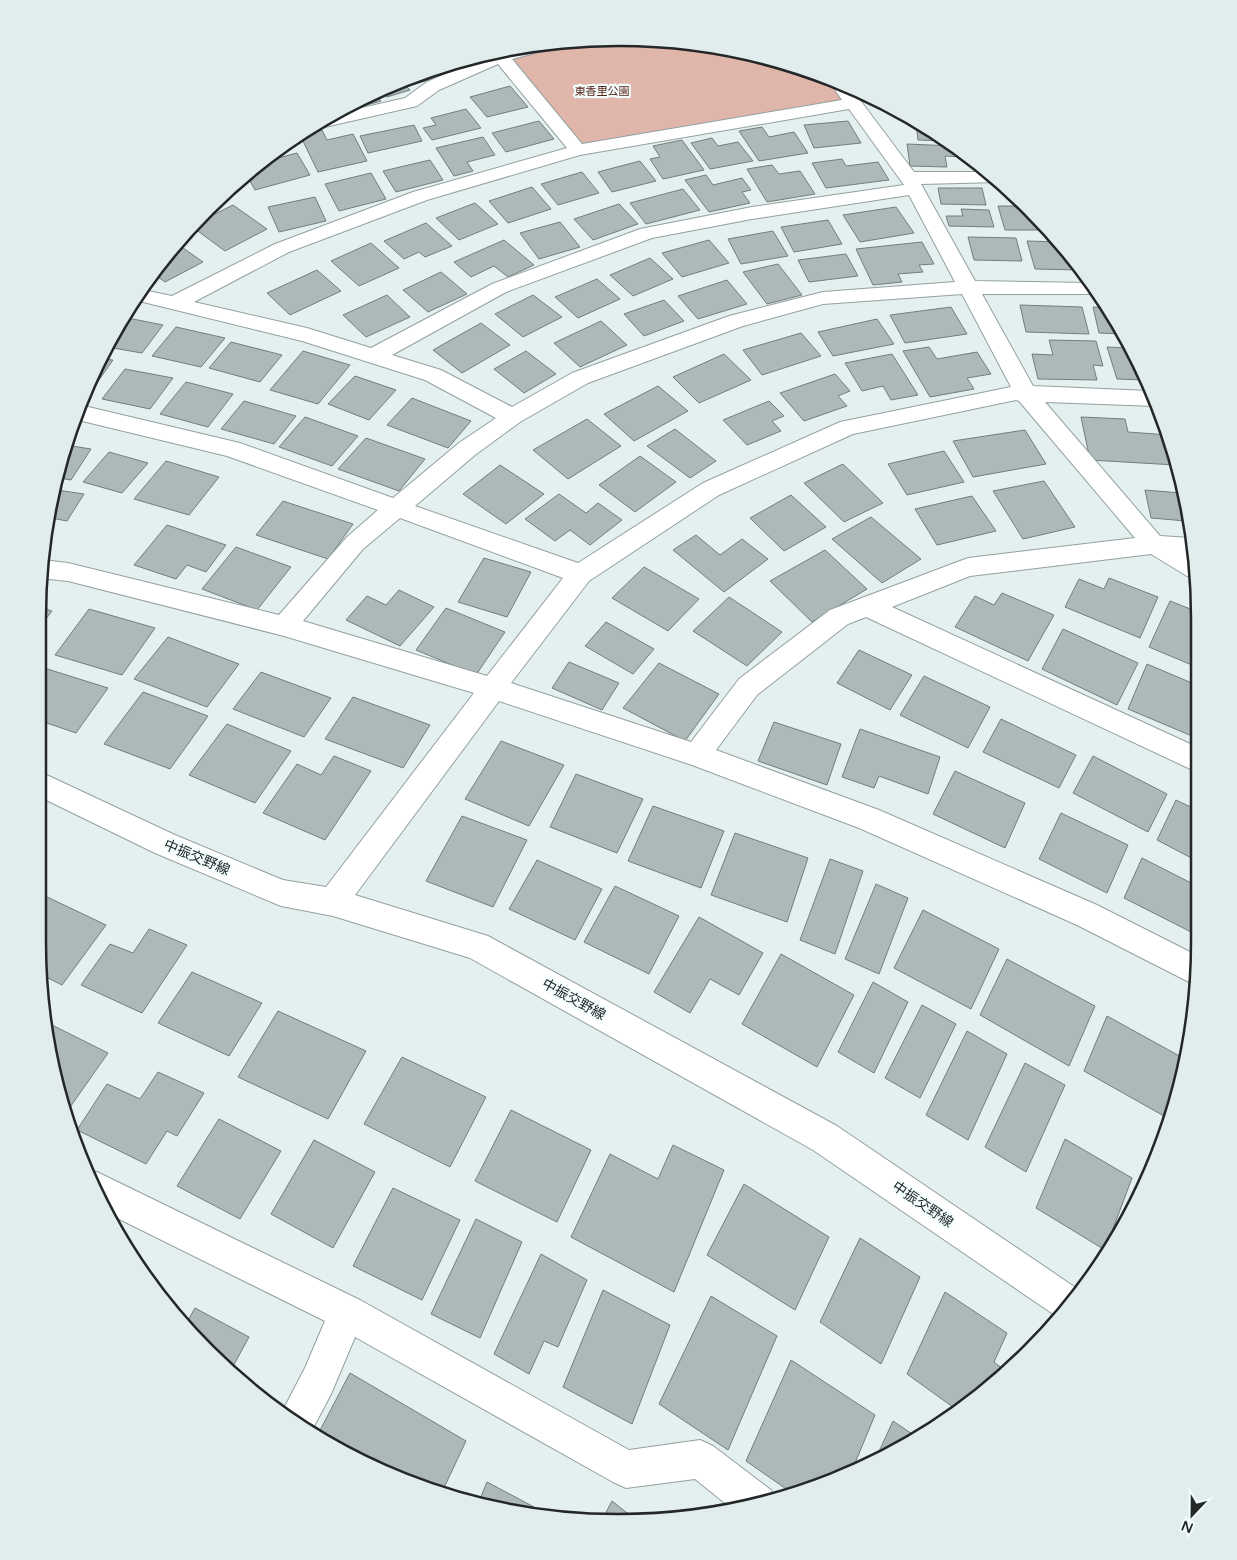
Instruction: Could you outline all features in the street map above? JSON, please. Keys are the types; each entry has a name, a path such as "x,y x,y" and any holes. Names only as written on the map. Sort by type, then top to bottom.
{"street":[{"path":"501,58 578,150"},
{"path":"341,118 411,102 433,86 480,64"},
{"path":"846,94 912,184 1026,394 1154,545 1188,565"},
{"path":"175,303 282,248 420,196 578,150 852,103"},
{"path":"373,356 499,288 647,233 912,184 984,179"},
{"path":"284,626 355,544 467,449 512,417 580,378 736,321 823,298 967,287 1085,289"},
{"path":"146,297 307,335 433,375 512,417"},
{"path":"333,902 580,574 712,489 848,427 1016,393 1146,399"},
{"path":"85,414 232,449 580,574"},
{"path":"697,755 748,687 839,617 968,567 1154,545 1186,547"},
{"path":"48,570 68,572 284,626 493,688 697,755 869,819 1086,915 1190,968"},
{"path":"867,606 1191,757"},
{"name":"中振交野線","path":"46,787 166,844 281,893 333,902 477,946 825,1138 1064,1300"},
{"path":"104,1193 347,1313 626,1469 700,1459 750,1498"},
{"path":"300,1416 318,1381 347,1313"}],"green space":[{"name":"東香里公園","path":"581,47 656,47 693,51 730,57 802,77 845,93 852,103 578,150 502,58"}],"building":[{"path":"442,75 443,76 421,82"},
{"path":"510,86 528,107 487,117 470,97"},
{"path":"407,87 410,90 387,97"},
{"path":"379,99 381,101 363,106"},
{"path":"466,109 481,128 432,140 423,128 436,125 431,118"},
{"path":"539,121 554,139 506,152 492,133"},
{"path":"848,121 861,143 814,148 804,125"},
{"path":"414,125 422,141 368,153 360,136"},
{"path":"762,127 769,137 794,132 808,153 759,161 739,131"},
{"path":"321,130 327,140 353,134 367,161 318,172 303,142"},
{"path":"917,131 932,141 918,140"},
{"path":"483,137 495,155 467,162 473,171 454,176 436,148"},
{"path":"712,138 718,146 738,142 753,161 710,169 691,143"},
{"path":"682,140 704,170 663,179 650,159 660,157 653,146"},
{"path":"907,144 939,145 955,157 945,156 947,167 910,166"},
{"path":"297,153 310,175 255,190 250,181 281,157"},
{"path":"842,159 846,166 878,162 889,180 826,188 812,163"},
{"path":"430,160 443,180 396,192 383,171"},
{"path":"640,161 656,181 612,192 598,172"},
{"path":"772,165 779,174 800,171 815,194 767,202 747,169"},
{"path":"582,172 599,193 558,205 541,184"},
{"path":"371,173 386,199 339,211 325,184"},
{"path":"706,175 713,185 742,178 751,190 742,192 750,203 709,212 685,180"},
{"path":"532,187 551,209 508,223 489,201"},
{"path":"938,188 982,188 986,205 941,204"},
{"path":"683,189 700,210 646,224 630,203"},
{"path":"315,197 326,221 279,232 268,207"},
{"path":"475,203 498,224 459,240 436,218"},
{"path":"619,204 638,224 593,240 574,219"},
{"path":"233,205 267,229 225,251 198,231 213,215"},
{"path":"998,206 1015,206 1038,230 1005,230"},
{"path":"896,207 914,233 860,242 843,215"},
{"path":"961,209 989,210 994,227 949,226 946,216 963,216"},
{"path":"828,220 842,244 794,252 781,227"},
{"path":"560,222 580,247 539,259 520,233"},
{"path":"426,223 452,246 425,257 419,252 404,259 384,241"},
{"path":"773,231 788,256 741,264 728,239"},
{"path":"968,237 1016,238 1022,261 974,260"},
{"path":"504,240 534,265 508,277 494,266 471,277 454,262"},
{"path":"709,240 729,263 682,277 662,253"},
{"path":"1027,241 1050,242 1072,270 1035,269"},
{"path":"922,242 934,264 919,265 923,272 898,274 902,282 873,285 856,249"},
{"path":"371,243 399,268 359,286 331,261"},
{"path":"183,248 203,262 165,282 159,278"},
{"path":"846,254 858,276 809,282 798,260"},
{"path":"650,258 673,279 633,296 610,275"},
{"path":"778,264 802,295 767,304 743,272"},
{"path":"317,270 341,291 290,315 267,293"},
{"path":"441,272 467,294 428,312 403,290"},
{"path":"597,279 620,299 578,318 555,297"},
{"path":"727,280 747,304 698,319 678,296"},
{"path":"387,295 410,317 366,337 343,315"},
{"path":"533,295 562,317 523,337 495,314"},
{"path":"664,300 684,321 644,336 624,314"},
{"path":"1020,305 1082,307 1089,334 1026,332"},
{"path":"951,307 967,334 905,343 890,315"},
{"path":"1093,307 1098,307 1115,334 1099,333"},
{"path":"132,319 163,325 142,353 114,348"},
{"path":"877,319 894,344 833,356 818,332"},
{"path":"601,321 627,345 580,367 554,343"},
{"path":"481,323 510,345 462,373 433,350"},
{"path":"176,327 225,338 201,367 152,356"},
{"path":"801,333 821,356 762,375 743,350"},
{"path":"1049,340 1096,341 1103,366 1093,365 1097,380 1038,379 1032,354 1053,355"},
{"path":"231,342 282,355 260,382 209,368"},
{"path":"929,347 937,359 977,352 991,374 967,378 974,389 930,397 903,351"},
{"path":"1107,347 1123,348 1138,380 1117,379"},
{"path":"303,351 350,365 318,404 270,390"},
{"path":"526,351 556,374 524,393 494,369"},
{"path":"724,354 751,380 699,403 673,377"},
{"path":"892,354 918,395 891,400 883,386 862,391 845,363"},
{"path":"108,360 113,360 98,381"},
{"path":"125,369 173,378 150,409 102,399"},
{"path":"835,374 850,391 838,396 847,406 804,421 780,393"},
{"path":"355,376 396,390 369,420 328,404"},
{"path":"186,382 233,394 208,427 160,414"},
{"path":"658,386 688,411 634,441 604,414"},
{"path":"412,398 471,421 448,448 387,425"},
{"path":"244,401 296,416 274,444 221,429"},
{"path":"769,401 784,416 772,421 781,431 747,445 723,420"},
{"path":"305,417 358,436 332,466 279,447"},
{"path":"1081,417 1125,419 1128,432 1160,434 1169,465 1090,460"},
{"path":"587,419 621,446 568,479 533,450"},
{"path":"675,429 716,461 690,478 647,446"},
{"path":"1025,430 1046,464 973,477 953,441"},
{"path":"366,438 425,459 399,491 338,469"},
{"path":"73,446 91,449 71,480 64,479"},
{"path":"944,451 964,482 907,495 888,464"},
{"path":"109,452 148,463 122,493 83,482"},
{"path":"640,456 676,482 635,512 599,485"},
{"path":"166,461 219,477 189,515 134,499"},
{"path":"843,464 883,503 844,522 804,483"},
{"path":"500,465 544,494 506,524 463,494"},
{"path":"1044,481 1075,527 1023,539 993,491"},
{"path":"1145,490 1177,493 1182,521 1151,518"},
{"path":"61,491 84,494 67,521 55,519"},
{"path":"559,494 586,513 598,503 622,520 590,545 570,530 555,541 525,519"},
{"path":"791,495 826,527 784,551 750,518"},
{"path":"972,496 996,531 937,545 915,509"},
{"path":"283,501 353,524 328,559 256,535"},
{"path":"871,517 921,559 882,583 832,539"},
{"path":"167,525 226,545 206,572 187,565 176,579 134,565"},
{"path":"696,535 720,555 742,539 768,559 724,592 673,550"},
{"path":"236,547 291,567 257,610 202,589"},
{"path":"825,550 867,589 812,622 770,581"},
{"path":"484,558 531,572 507,617 458,602"},
{"path":"644,567 699,599 668,631 612,598"},
{"path":"1109,578 1158,597 1140,638 1065,607 1079,579 1104,589"},
{"path":"399,590 434,607 400,646 346,620 367,596 386,605"},
{"path":"1002,593 1054,615 1028,661 955,627 975,596 994,605"},
{"path":"729,597 782,632 747,666 693,631"},
{"path":"1170,601 1191,609 1191,665 1149,647"},
{"path":"446,608 505,632 476,675 416,650"},
{"path":"46,609 52,611 46,619"},
{"path":"89,609 155,628 122,675 55,655"},
{"path":"606,622 654,649 633,674 585,646"},
{"path":"1063,629 1138,663 1117,705 1042,669"},
{"path":"168,637 239,664 207,707 134,679"},
{"path":"859,650 912,675 890,710 837,683"},
{"path":"569,662 619,683 602,710 552,688"},
{"path":"659,663 719,694 685,741 623,708"},
{"path":"1147,664 1191,683 1191,736 1128,709"},
{"path":"46,669 108,688 76,733 46,723"},
{"path":"261,672 331,698 304,737 233,709"},
{"path":"924,676 990,707 968,748 900,715"},
{"path":"143,692 208,716 170,769 104,744"},
{"path":"353,697 430,725 403,768 325,739"},
{"path":"1001,719 1076,755 1059,788 983,752"},
{"path":"774,722 841,744 827,785 758,761"},
{"path":"227,724 291,751 255,803 189,775"},
{"path":"860,729 940,757 928,794 879,776 874,788 842,777"},
{"path":"501,741 564,765 529,826 465,799"},
{"path":"334,756 371,771 325,840 263,813 297,764 321,775"},
{"path":"1093,756 1167,794 1148,832 1073,793"},
{"path":"955,771 1025,803 1005,848 933,814"},
{"path":"576,774 643,799 617,853 550,827"},
{"path":"1176,800 1191,807 1191,858 1157,840"},
{"path":"653,806 724,831 701,888 628,861"},
{"path":"1061,813 1128,845 1107,893 1039,859"},
{"path":"462,816 527,840 493,907 426,881"},
{"path":"735,833 808,858 787,922 711,895"},
{"path":"1142,858 1191,883 1191,932 1124,898"},
{"path":"830,859 863,871 835,954 800,940"},
{"path":"537,860 602,889 575,940 509,909"},
{"path":"876,884 908,898 879,974 845,959"},
{"path":"615,886 679,916 649,974 584,942"},
{"path":"46,896 106,925 62,985 47,977"},
{"path":"923,910 999,949 971,1009 894,968"},
{"path":"699,917 763,953 739,995 710,979 690,1013 654,992"},
{"path":"149,929 187,945 142,1013 81,985 110,944 133,953"},
{"path":"781,954 854,995 817,1067 742,1024"},
{"path":"1007,959 1095,1006 1069,1066 980,1015"},
{"path":"192,972 262,1003 229,1056 158,1023"},
{"path":"873,982 908,1002 874,1073 838,1052"},
{"path":"922,1005 956,1024 920,1098 885,1078"},
{"path":"278,1011 366,1051 328,1119 238,1077"},
{"path":"1107,1016 1179,1056 1163,1115 1084,1071"},
{"path":"52,1025 108,1053 71,1106 57,1053"},
{"path":"967,1031 1007,1054 968,1140 926,1115"},
{"path":"402,1057 486,1097 450,1167 364,1124"},
{"path":"1025,1063 1065,1085 1026,1172 985,1147"},
{"path":"158,1072 204,1093 177,1136 167,1131 146,1164 79,1131 78,1128 107,1084 140,1099"},
{"path":"511,1110 591,1150 557,1222 475,1181"},
{"path":"219,1119 281,1151 240,1219 177,1186"},
{"path":"1065,1139 1132,1178 1112,1231 1101,1248 1036,1208"},
{"path":"314,1140 375,1172 333,1248 271,1214"},
{"path":"673,1145 724,1170 674,1292 571,1237 610,1154 658,1179"},
{"path":"744,1184 829,1237 795,1310 707,1255"},
{"path":"393,1188 460,1220 422,1300 353,1266"},
{"path":"476,1219 522,1242 480,1338 431,1314"},
{"path":"860,1238 920,1277 881,1364 820,1322"},
{"path":"541,1254 587,1280 558,1347 544,1341 529,1374 494,1354"},
{"path":"603,1290 670,1325 632,1424 563,1387"},
{"path":"945,1292 1007,1333 994,1362 1001,1367 951,1406 907,1374"},
{"path":"711,1296 777,1336 728,1450 659,1404"},
{"path":"195,1308 249,1337 234,1365 214,1346 189,1320"},
{"path":"791,1360 875,1415 855,1462 802,1483 785,1488 746,1461"},
{"path":"350,1373 466,1441 445,1486 365,1455 320,1430"},
{"path":"893,1421 911,1433 905,1437 879,1451"},
{"path":"487,1482 534,1507 507,1503 481,1497"},
{"path":"612,1501 628,1514 618,1514 605,1514"}]}
